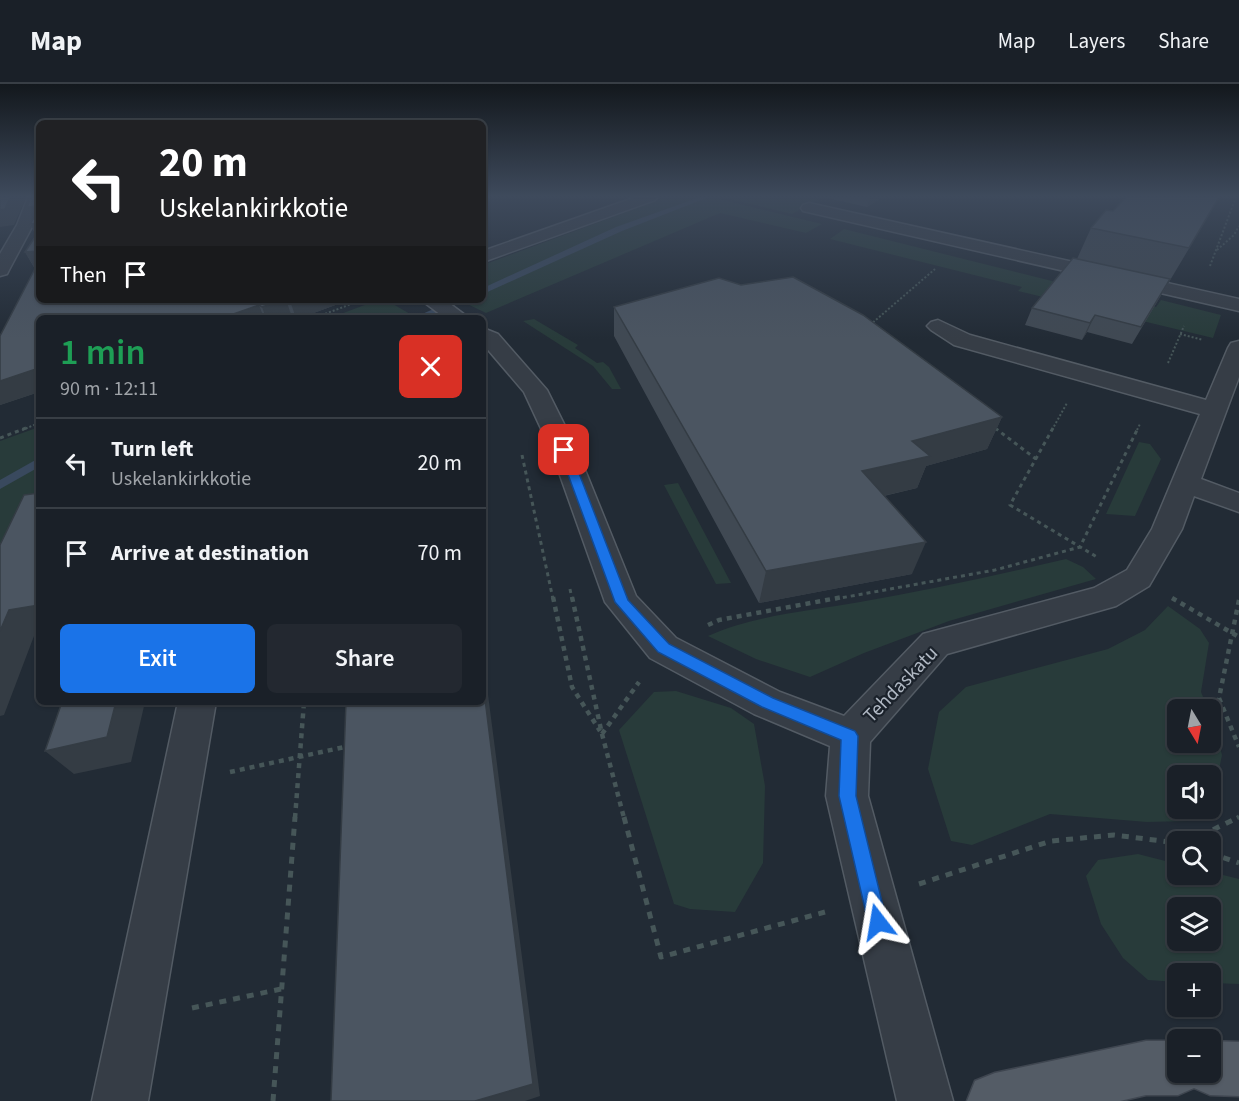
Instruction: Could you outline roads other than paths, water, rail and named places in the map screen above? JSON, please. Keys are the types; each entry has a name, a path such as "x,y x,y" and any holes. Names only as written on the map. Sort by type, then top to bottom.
{"main road":[{"path":"995,1101 1146,1068 1167,1068"},
{"path":"1221,1068 1239,1069"}],"street":[{"path":"0,270 14,244"},
{"path":"486,256 518,244"},
{"path":"970,244 1239,305"},
{"path":"436,303 454,315"},
{"path":"938,326 962,340 1214,410"},
{"path":"486,336 535,390 564,450 622,602 663,648 767,703 849,736"},
{"name":"Tehdaskatu","path":"925,1101 847,796 849,736 935,644 1104,597 1138,578 1167,530 1239,348"},
{"path":"1186,483 1239,503"},
{"path":"120,1101 196,705"}],"waterway":[{"path":"486,290 585,244"},
{"path":"425,315 455,303"},
{"path":"0,485 36,464"}]}
